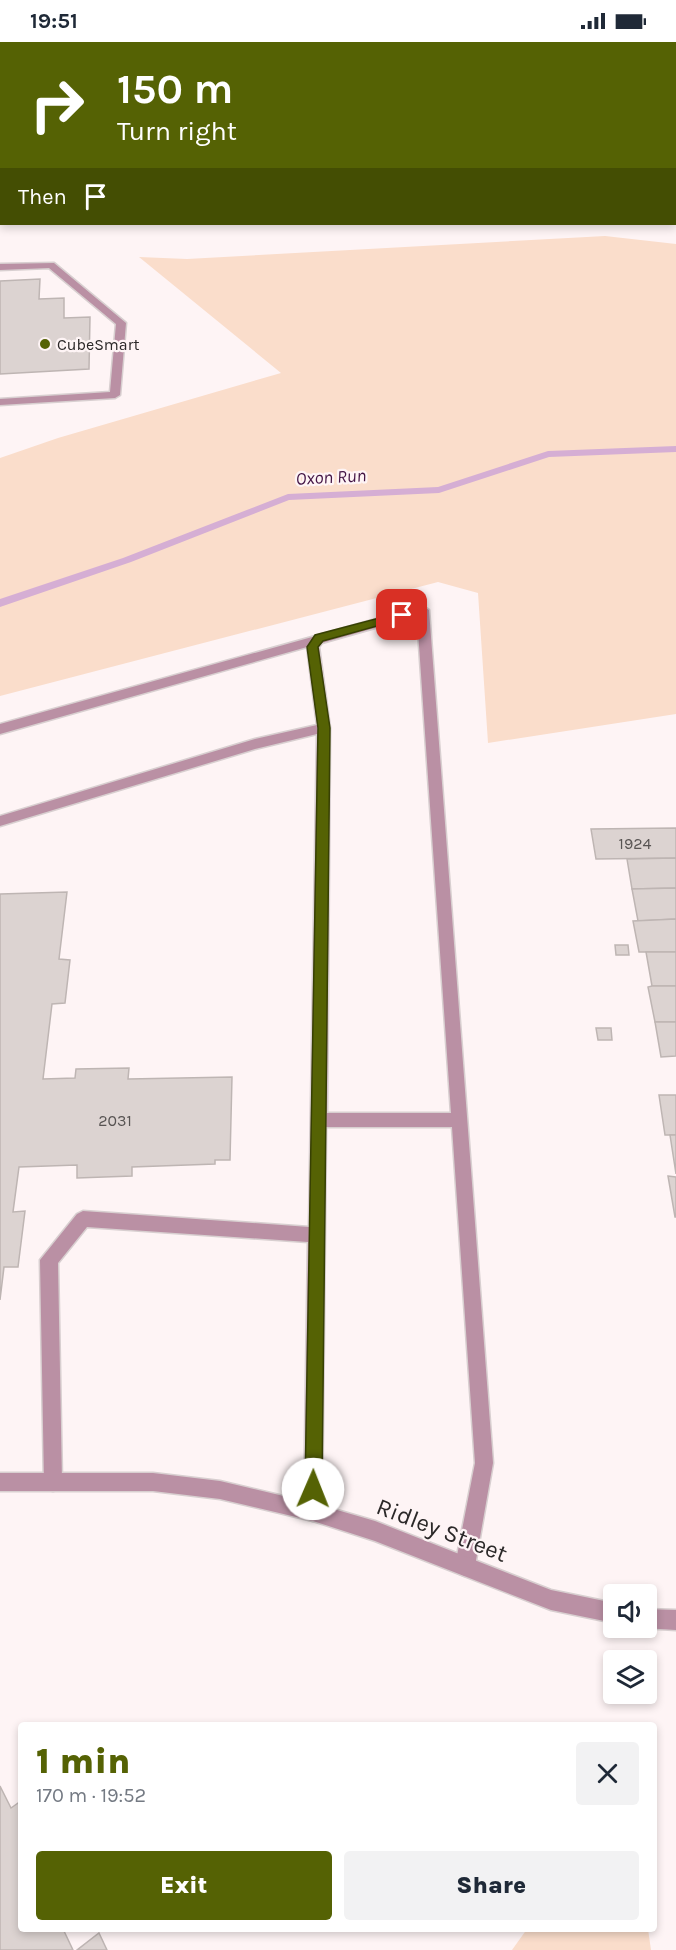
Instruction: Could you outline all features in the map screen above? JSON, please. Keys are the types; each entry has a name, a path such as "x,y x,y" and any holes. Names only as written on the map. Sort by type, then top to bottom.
{"street":[{"path":"0,267 51,265 121,323 115,395 0,402"},
{"path":"0,729 423,610 484,1463 465,1566"},
{"path":"313,1512 324,728 313,647 319,638"},
{"path":"0,821 255,744 324,728"},
{"path":"319,1120 460,1120"},
{"path":"52,1482 49,1260 83,1219 318,1235"},
{"name":"Ridley Street","path":"0,1482 153,1482 220,1490 313,1512 375,1531 550,1600 603,1611"},
{"path":"657,1619 676,1620"}],"shaded area":[{"path":"605,236 676,244 676,714 488,743 478,593 438,582 0,696 0,458 58,438 281,373 139,257 187,259"},
{"path":"525,1932 648,1932 651,1950 512,1950"}],"building":[{"name":"CubeSmart","path":"40,279 39,299 64,298 64,318 90,317 89,369 0,374 0,281"},
{"path":"676,828 676,858 596,859 591,829"},
{"path":"676,858 676,888 632,889 627,859"},
{"path":"676,888 676,919 638,921 632,889"},
{"path":"67,892 59,959 70,960 65,1003 52,1004 43,1079 75,1078 76,1069 129,1068 128,1079 232,1077 230,1160 215,1160 215,1164 132,1167 132,1176 77,1178 77,1165 19,1167 13,1212 25,1211 18,1267 4,1267 0,1300 0,894"},
{"path":"676,919 676,952 639,952 633,921"},
{"path":"615,945 628,945 629,955 616,955"},
{"path":"646,952 676,952 676,986 652,986"},
{"path":"676,986 676,1022 655,1022 648,987"},
{"path":"655,1022 676,1022 676,1056 661,1057"},
{"path":"596,1028 611,1028 612,1040 598,1040"},
{"path":"659,1095 676,1095 676,1135 665,1135"},
{"path":"670,1135 676,1135 676,1174"},
{"path":"668,1176 676,1177 676,1217 675,1217"},
{"path":"0,1786 11,1808 18,1803 18,1932 64,1932 73,1950 0,1950"},
{"path":"99,1933 107,1950 77,1950"}],"waterway":[{"name":"Oxon Run","path":"0,603 127,560 288,497 439,490 548,454 676,449"}],"place":[{"name":"CubeSmart","path":"45,344"}],"route":[{"path":"313,1489 324,728 313,647 319,638 402,615"}]}
